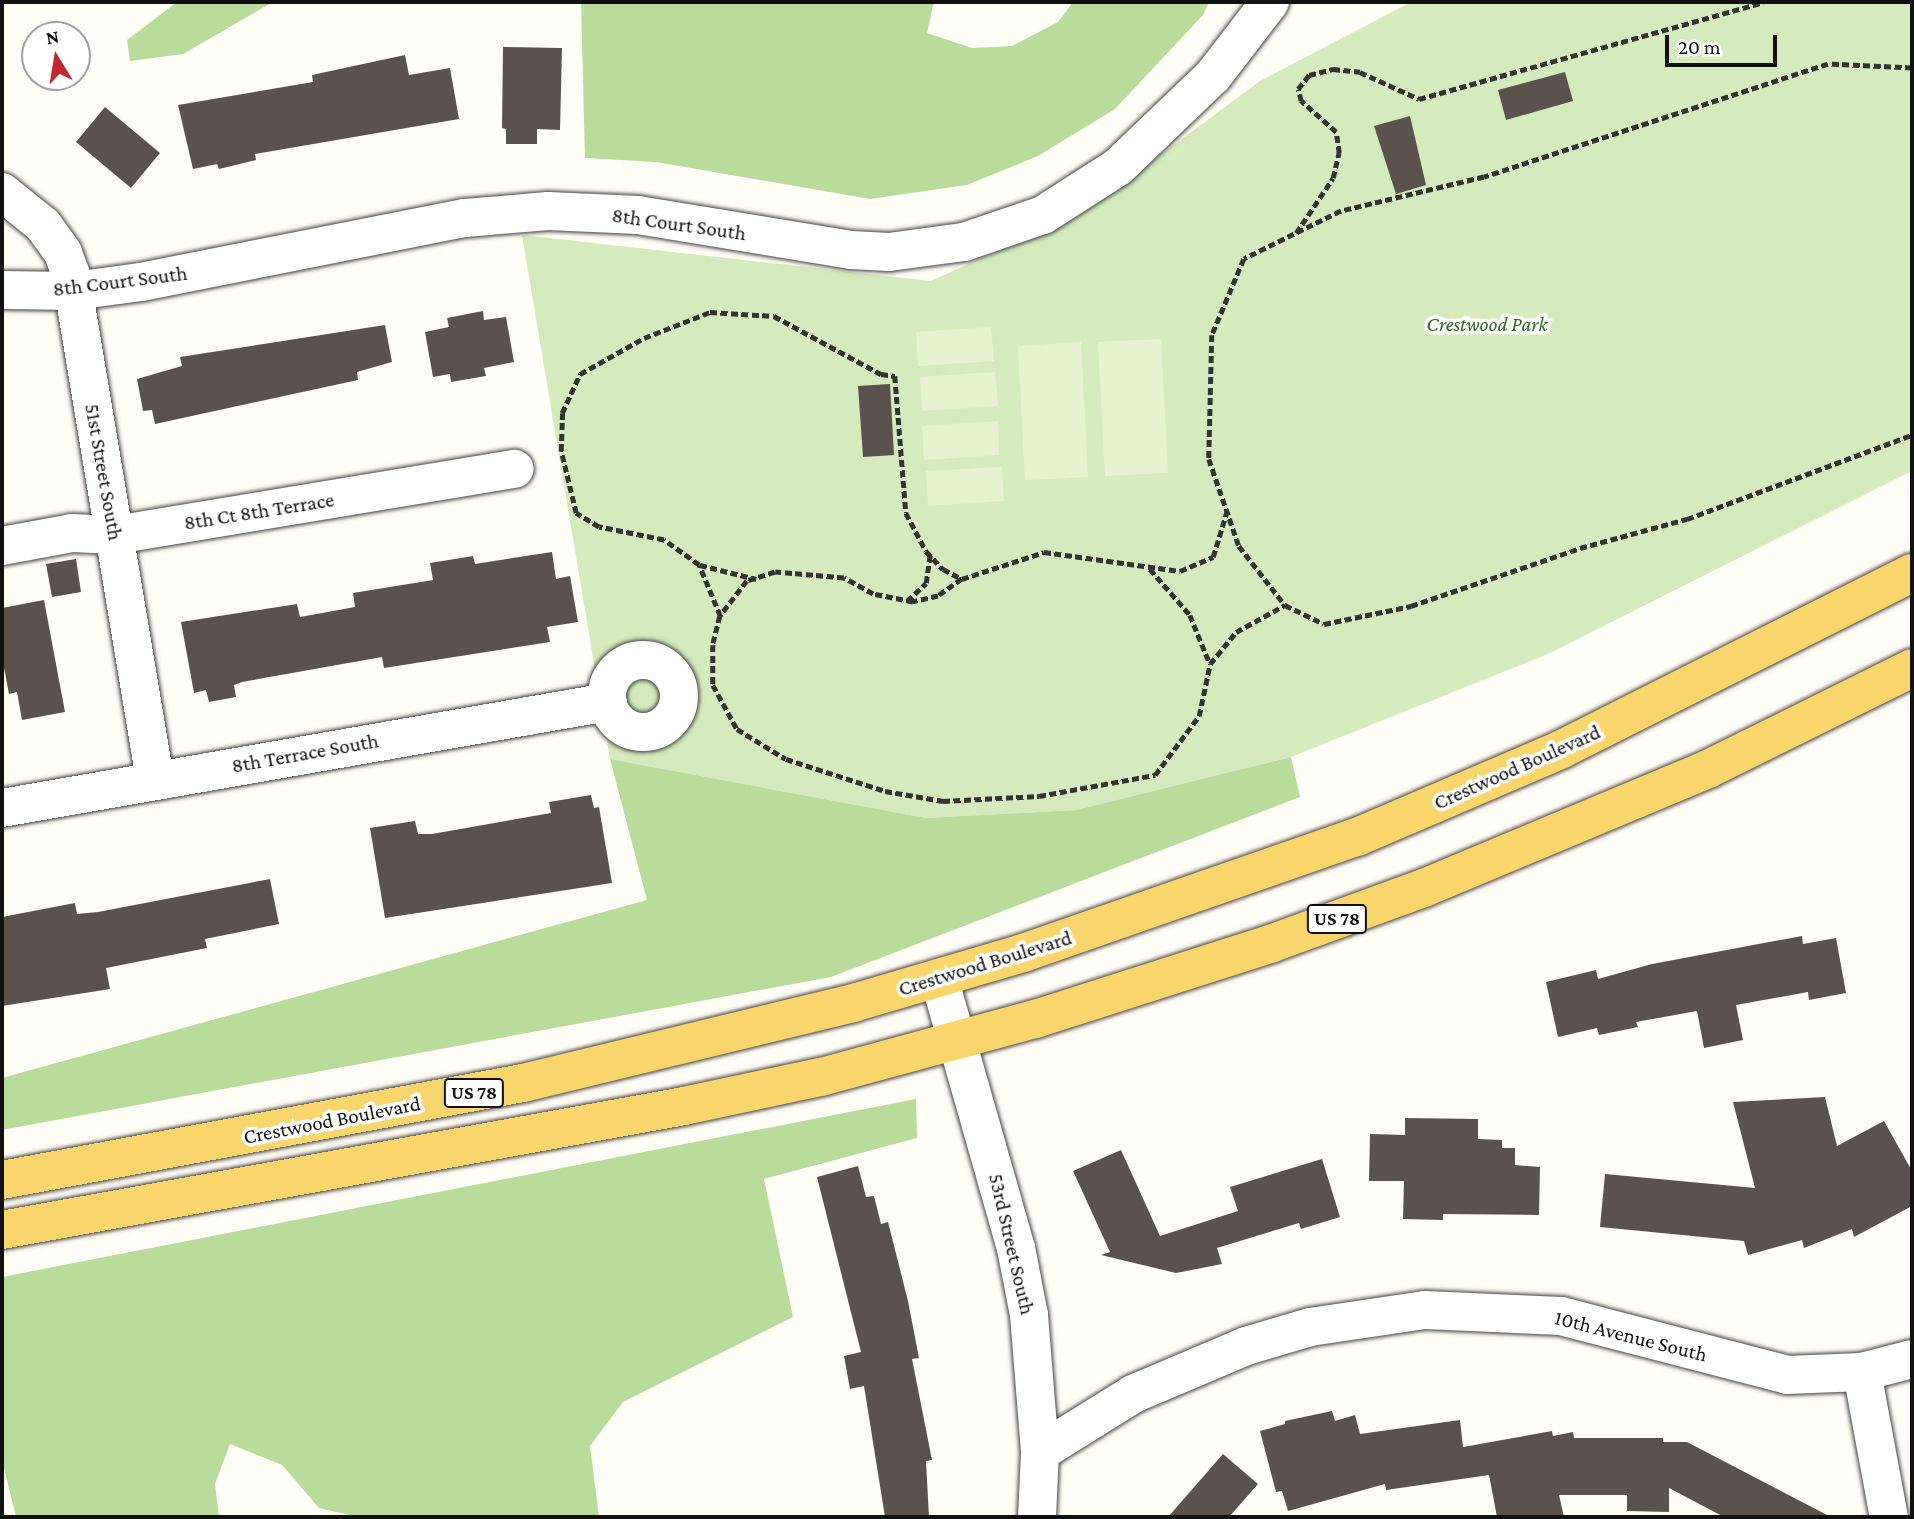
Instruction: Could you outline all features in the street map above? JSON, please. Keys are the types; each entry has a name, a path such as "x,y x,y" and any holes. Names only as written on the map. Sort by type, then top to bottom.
{"main road":[{"name":"Crestwood Boulevard","path":"2,1180 523,1083 701,1043 939,978 1178,902 1357,837 1562,749 1912,573"},
{"name":"US 78","path":"2,1230 684,1106 957,1042 1114,996 1424,888 1708,769 1912,668"}],"street":[{"name":"8th Court South","path":"2,290 74,291 141,282 465,218 548,211 638,215 851,250 889,252 964,242 1043,215 1118,167 1213,76 1270,2"},
{"name":"51st Street South","path":"2,192 54,238 74,291 155,779"},
{"name":"8th Ct 8th Terrace","path":"2,546 72,533 115,535 515,469"},
{"name":"8th Terrace South","path":"2,808 155,779 608,702"},
{"name":"53rd Street South","path":"939,978 1016,1248 1031,1328 1040,1452 1037,1517"},
{"name":"10th Avenue South","path":"1040,1452 1133,1394 1246,1346 1310,1327 1426,1310 1561,1316 1751,1369 1787,1375 1862,1372 1912,1359"},
{"path":"1862,1372 1889,1517"}],"path":[{"path":"1295,234 1333,178 1339,153 1336,132 1301,101 1298,89 1309,75 1333,69 1360,72 1419,99 1763,2"},
{"path":"1912,68 1828,64 1484,177 1341,211 1244,259 1212,335 1209,459 1239,546 1285,605 1324,624 1411,606 1580,548 1687,519 1912,435"},
{"path":"757,579 699,565 664,540 599,527 576,513 561,451 562,413 580,374 644,338 710,312 774,316 881,374 895,376 902,498 930,555 962,579"},
{"path":"1227,510 1213,557 1180,571 1150,568 1099,556 1044,552 962,579 938,596 906,601 873,594 844,578 775,572 747,581 719,616 713,645 713,685 737,729 786,759 885,791 943,802 1039,796 1155,775 1199,716 1210,664 1236,632 1285,605"},
{"path":"906,601 926,583 930,555"},
{"path":"699,565 719,616"},
{"path":"1150,568 1190,615 1210,664"}],"green space":[{"path":"177,2 273,2 183,54 130,61 127,40"},
{"path":"581,2 934,2 927,33 972,48 1012,46 1058,22 1073,2 1209,2 1203,15 1115,109 1038,156 967,185 870,199 656,162 585,158"},
{"name":"Crestwood Park","path":"1411,2 1912,2 1912,471 1548,654 1291,757 1076,810 926,818 610,759 522,235 931,281 1085,211 1260,81"},
{"path":"991,327 994,361 918,366 916,332"},
{"path":"1161,339 1168,473 1105,476 1098,342"},
{"path":"1081,342 1088,477 1025,480 1018,346"},
{"path":"995,372 998,406 922,411 920,377"},
{"path":"998,421 999,455 924,460 922,426"},
{"path":"1002,467 1004,501 928,506 926,471"},
{"path":"1291,757 1300,797 831,977 2,1130 2,1078 647,900 610,759 926,818 1076,810"},
{"path":"916,1099 917,1138 764,1179 793,1317 623,1402 590,1446 599,1517 358,1517 319,1508 282,1465 230,1444 215,1484 219,1517 16,1517 2,1460 2,1277"}],"building":[{"path":"503,47 562,48 560,130 537,129 537,144 506,144 506,129 502,128"},
{"path":"405,55 409,75 450,68 459,119 255,154 256,160 219,169 217,164 193,169 178,105 313,82 312,75"},
{"path":"1565,72 1573,101 1506,120 1498,90"},
{"path":"105,107 160,153 131,188 76,142"},
{"path":"1410,116 1426,185 1396,194 1374,126"},
{"path":"483,311 484,320 506,317 514,362 484,368 486,376 451,382 450,374 433,377 425,332 449,327 447,318"},
{"path":"385,325 392,362 357,372 358,380 155,424 152,410 143,411 137,379 182,366 180,357"},
{"path":"890,384 894,455 863,457 858,386"},
{"path":"552,552 556,579 570,576 578,622 547,627 550,642 384,668 382,657 242,682 234,685 236,697 209,702 206,690 194,693 181,622 297,604 300,617 355,607 353,593 433,580 430,563 473,556 475,564"},
{"path":"76,559 81,592 52,597 46,564"},
{"path":"44,600 65,712 22,720 17,692 9,694 2,657 2,608"},
{"path":"591,795 594,808 599,807 612,883 385,918 370,828 415,821 418,834 432,834 551,813 549,802"},
{"path":"270,879 279,924 205,939 207,948 106,968 110,989 2,1006 2,917 75,903 77,914 98,912"},
{"path":"1802,936 1803,944 1836,938 1846,993 1809,1000 1808,992 1736,1005 1743,1040 1704,1048 1697,1011 1636,1022 1638,1027 1599,1035 1597,1028 1558,1037 1546,982 1596,970 1598,979 1652,964"},
{"path":"1825,1097 1837,1146 1884,1121 1912,1171 1912,1206 1854,1237 1852,1229 1804,1248 1802,1240 1748,1255 1744,1241 1600,1227 1605,1174 1755,1188 1733,1102"},
{"path":"1405,1118 1478,1119 1478,1139 1502,1140 1502,1148 1515,1148 1515,1165 1540,1167 1539,1215 1443,1214 1443,1220 1403,1219 1404,1181 1369,1181 1370,1134 1405,1135"},
{"path":"1121,1150 1160,1236 1238,1211 1230,1187 1322,1159 1340,1217 1301,1229 1299,1223 1217,1248 1222,1264 1176,1273 1101,1255 1110,1252 1073,1171"},
{"path":"858,1166 866,1197 874,1196 881,1224 888,1222 908,1301 919,1358 912,1359 932,1460 926,1461 929,1517 885,1517 864,1386 850,1389 844,1356 861,1352 817,1177"},
{"path":"1332,1411 1335,1421 1355,1415 1360,1434 1460,1420 1463,1447 1552,1431 1553,1436 1573,1432 1574,1438 1663,1438 1663,1442 1687,1442 1831,1517 1724,1517 1669,1488 1669,1512 1627,1511 1627,1495 1559,1495 1564,1517 1497,1517 1489,1475 1386,1490 1385,1484 1288,1511 1282,1491 1276,1492 1260,1431 1285,1424 1285,1421"},
{"path":"1223,1454 1258,1484 1229,1517 1168,1517"}]}
